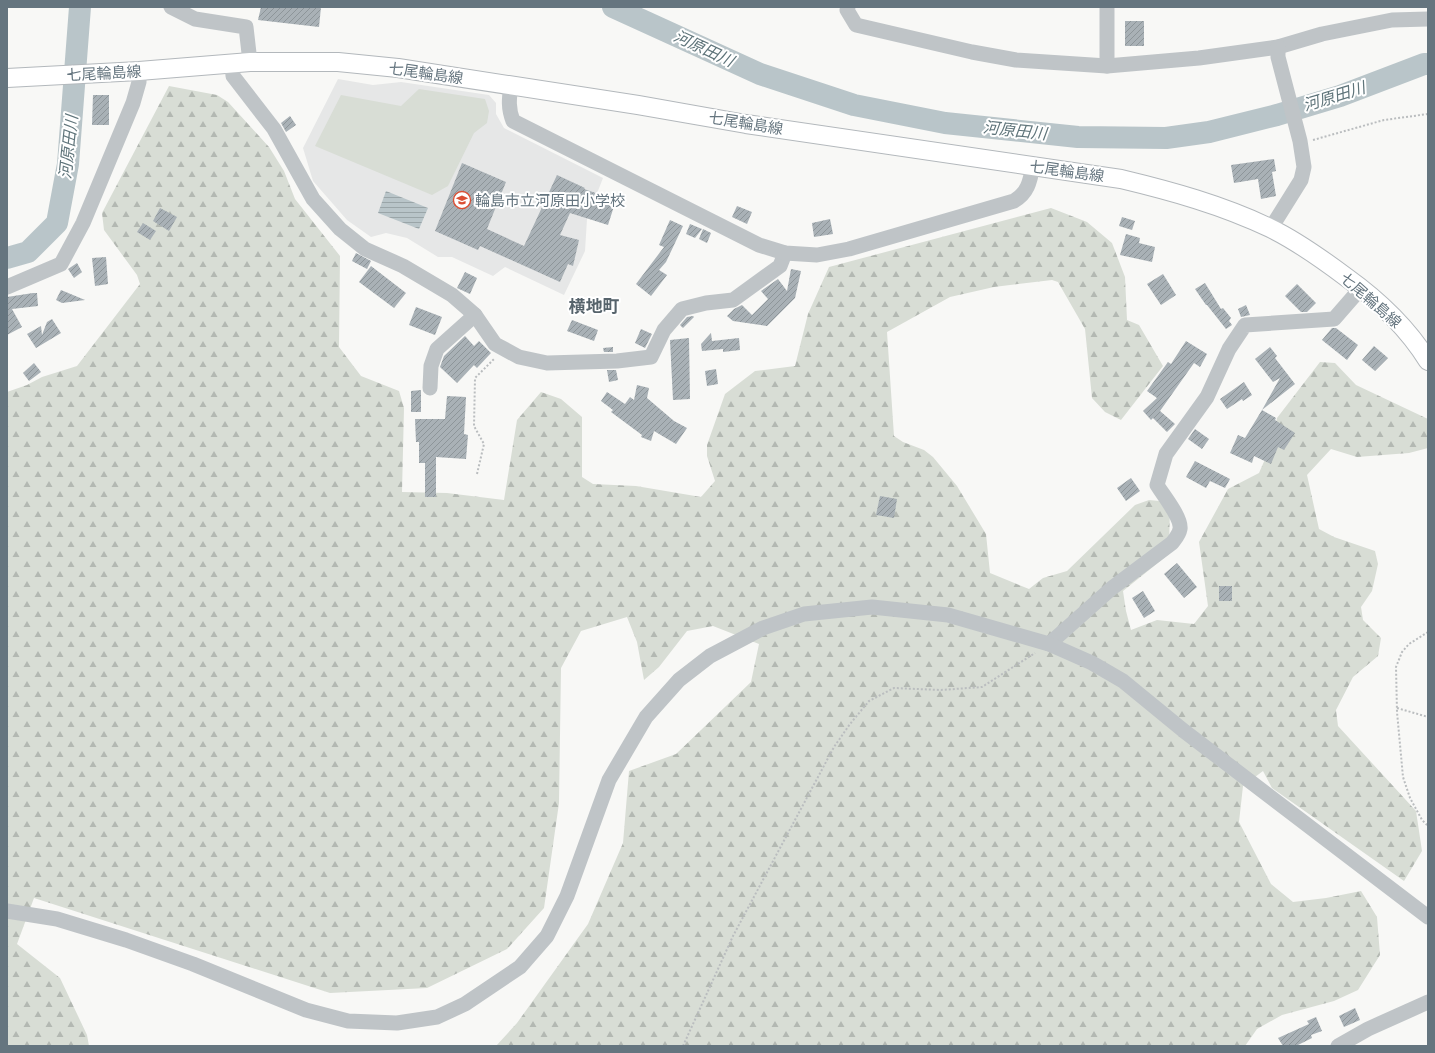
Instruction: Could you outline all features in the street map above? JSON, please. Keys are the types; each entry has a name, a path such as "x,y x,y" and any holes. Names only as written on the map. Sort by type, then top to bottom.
{"main road":[{"name":"七尾輪島線","path":"7,78 139,71 241,62 338,62 398,68 638,105 754,125 1120,179 1174,192 1208,203 1271,228 1312,252 1361,288 1385,309 1425,352"}],"street":[{"path":"172,7 195,19 246,27 241,62 233,76 274,129 313,199 340,229 365,249 403,266 446,291 475,315 495,344 519,357 547,363 610,361 650,357 664,330 682,309 706,303 733,300 780,266 785,253"},
{"path":"848,7 847,10 856,25 972,52 1016,60 1107,66 1278,52 1322,34 1392,20 1428,19"},
{"path":"1107,7 1107,66"},
{"path":"1271,228 1301,180 1304,167 1300,143 1278,52"},
{"path":"7,287 61,264 82,223 134,103 139,82 139,71"},
{"path":"511,85 508,102 513,121 758,245 785,253 817,255 849,249 1014,201 1021,197 1028,186 1033,166"},
{"path":"1049,644 1112,588 1172,543 1179,535 1179,521 1157,485 1166,454 1207,397 1229,349 1245,326 1334,318 1361,288"},
{"path":"430,388 431,366 437,349 475,315"},
{"path":"7,911 57,919 126,940 193,964 306,1010 348,1021 397,1023 437,1017 465,1004 520,967 547,936 567,896 608,780 646,717 678,680 710,656 763,628 804,614 872,607 948,615 1049,644 1092,664 1122,681 1184,731 1428,917"},
{"path":"1338,1046 1368,1029 1428,1002"}],"path":[{"path":"1300,143 1384,120 1428,114"},
{"path":"477,474 484,444 474,426 475,378 504,349"},
{"path":"1428,632 1409,644 1402,652 1396,667 1397,708 1403,777 1410,798 1422,820 1428,826"},
{"path":"683,1046 733,936 808,795 834,747 869,701 894,688 941,690 982,687 1049,644"},
{"path":"1397,708 1428,716"}],"shaded area":[{"name":"輪島市立河原田小学校","path":"338,79 373,85 401,82 489,95 496,103 496,114 504,128 603,178 587,219 585,251 564,295 505,267 493,276 452,257 438,257 407,238 386,233 371,237 347,220 313,181 303,148"},
{"path":"386,191 428,208 419,229 378,213"}],"green space":[{"path":"169,86 217,95 228,102 269,147 284,171 295,199 340,256 339,347 361,376 399,391 404,408 402,492 447,493 504,500 517,420 541,392 561,399 582,417 582,477 593,484 636,486 701,497 715,481 707,456 707,445 725,394 755,371 795,366 808,314 829,267 1051,208 1087,222 1112,243 1125,277 1127,320 1139,325 1163,366 1121,420 1105,412 1092,398 1085,329 1058,282 1052,280 994,287 950,297 887,332 894,436 903,442 924,450 933,457 957,486 986,534 990,573 1029,589 1043,578 1067,571 1135,505 1149,500 1170,502 1169,554 1123,591 1126,611 1131,630 1157,620 1194,624 1208,606 1199,542 1228,489 1259,473 1273,441 1277,418 1320,362 1335,363 1356,385 1428,419 1428,448 1409,453 1357,457 1331,449 1307,475 1319,529 1334,537 1375,551 1378,564 1372,591 1361,607 1363,620 1381,638 1378,656 1353,677 1336,710 1338,726 1416,811 1422,851 1404,881 1272,788 1263,771 1243,786 1239,822 1271,884 1293,902 1326,898 1361,891 1377,917 1380,955 1358,990 1334,1001 1282,1015 1257,1029 1245,1046 496,1046 517,1023 588,924 623,843 629,771 676,754 751,682 759,644 713,626 687,631 659,667 644,680 637,642 627,617 581,631 561,668 559,803 544,908 507,949 427,988 330,993 34,898 17,944 60,978 87,1035 89,1046 7,1046 7,392 27,385 42,377 77,366 140,284 137,275 104,230 102,213"},
{"path":"419,89 485,99 489,111 487,123 474,133 448,186 432,195 315,146 341,95 401,106"}],"building":[{"path":"261,7 321,7 319,27 258,20"},
{"path":"1125,21 1144,21 1144,46 1125,46"},
{"path":"93,95 109,95 109,125 92,125"},
{"path":"290,116 296,125 286,132 281,123"},
{"path":"1274,159 1276,171 1272,172 1276,196 1261,199 1258,179 1234,183 1231,165"},
{"path":"462,163 506,182 487,229 524,246 557,175 585,188 584,189 616,200 608,225 570,213 560,235 579,240 573,266 568,264 560,282 480,246 478,250 435,231"},
{"path":"737,206 752,212 747,224 732,217"},
{"path":"160,208 177,217 169,231 153,221"},
{"path":"1122,217 1135,221 1132,230 1119,226"},
{"path":"830,219 833,234 814,237 812,223"},
{"path":"670,220 683,226 666,262 659,270 667,275 651,296 636,284 664,247 659,245"},
{"path":"143,223 156,231 150,240 137,232"},
{"path":"690,224 702,229 695,238 686,234"},
{"path":"703,229 711,233 707,243 699,239"},
{"path":"1126,234 1140,238 1139,243 1155,247 1152,262 1120,255"},
{"path":"356,253 371,261 367,269 352,261"},
{"path":"106,257 108,284 95,286 92,258"},
{"path":"77,263 82,272 74,278 68,269"},
{"path":"371,266 406,293 394,308 359,282"},
{"path":"791,269 801,271 795,298 767,326 733,321 727,316 734,309 742,305 752,315 768,299 761,291 778,279 787,291"},
{"path":"465,272 477,278 470,294 457,288"},
{"path":"1163,274 1176,295 1161,305 1147,284"},
{"path":"1205,283 1221,309 1223,308 1231,318 1229,321 1232,325 1226,329 1195,289"},
{"path":"1297,284 1316,303 1307,312 1301,312 1285,296"},
{"path":"61,290 85,300 62,303 56,300"},
{"path":"37,293 38,306 12,309 22,327 7,335 7,297"},
{"path":"1246,305 1250,315 1241,317 1238,309"},
{"path":"416,307 442,317 435,335 409,325"},
{"path":"687,317 694,317 683,328 680,325"},
{"path":"52,319 61,333 36,348 27,334 41,326 42,335 47,322"},
{"path":"572,320 598,330 594,341 567,331"},
{"path":"1332,328 1336,328 1358,345 1347,360 1322,340"},
{"path":"641,329 652,334 645,348 635,343"},
{"path":"711,333 712,341 739,338 740,350 723,352 723,349 702,351 701,344"},
{"path":"465,336 474,346 479,341 491,353 477,368 474,365 457,383 440,367 444,356"},
{"path":"689,338 690,399 673,400 670,340"},
{"path":"1186,341 1207,354 1200,367 1194,363 1160,411 1175,424 1167,432 1153,418 1151,420 1143,411 1157,398 1147,391 1168,362 1171,364"},
{"path":"1374,346 1388,358 1375,371 1362,360"},
{"path":"613,347 613,352 604,352 603,348"},
{"path":"1270,347 1277,356 1275,358 1295,384 1262,410 1280,378 1273,382 1255,359"},
{"path":"34,363 41,372 29,381 23,373"},
{"path":"716,369 718,384 707,386 705,371"},
{"path":"607,370 616,370 618,380 609,382"},
{"path":"1244,382 1252,395 1243,401 1242,399 1227,409 1220,399"},
{"path":"637,385 649,388 647,398 674,421 687,428 676,444 654,431 651,441 641,437 642,435 611,412 613,410 601,401 607,392 625,404 630,397 634,400"},
{"path":"421,390 421,412 411,412 411,391"},
{"path":"447,396 466,397 464,434 468,435 466,459 436,457 436,497 425,497 425,463 419,463 419,442 416,442 415,419 445,419"},
{"path":"1262,410 1276,418 1275,420 1295,433 1284,450 1278,447 1271,464 1254,456 1252,463 1230,453 1238,435 1245,438"},
{"path":"1195,429 1209,439 1202,449 1188,439"},
{"path":"1195,461 1230,479 1225,488 1210,481 1206,488 1186,477"},
{"path":"1131,478 1140,491 1126,501 1117,488"},
{"path":"880,496 897,499 894,518 876,515"},
{"path":"1177,563 1197,587 1184,598 1164,574"},
{"path":"1219,586 1232,586 1232,601 1219,601"},
{"path":"1143,591 1155,611 1144,618 1132,598"},
{"path":"1355,1008 1360,1020 1344,1027 1339,1016"},
{"path":"1316,1017 1322,1031 1311,1035 1312,1038 1296,1046 1283,1046 1278,1038 1309,1024 1307,1021"}],"waterway":[{"name":"河原田川","path":"7,258 28,252 57,223 68,164 80,7"},
{"name":"河原田川","path":"613,7 760,74 854,105 945,123 1078,137 1166,138 1209,132 1277,115 1340,96 1424,64 1428,64"}],"place":[{"name":"輪島市立河原田小学校","path":"462,200"}],"district":[{"name":"横地町","path":"594,305"}]}
